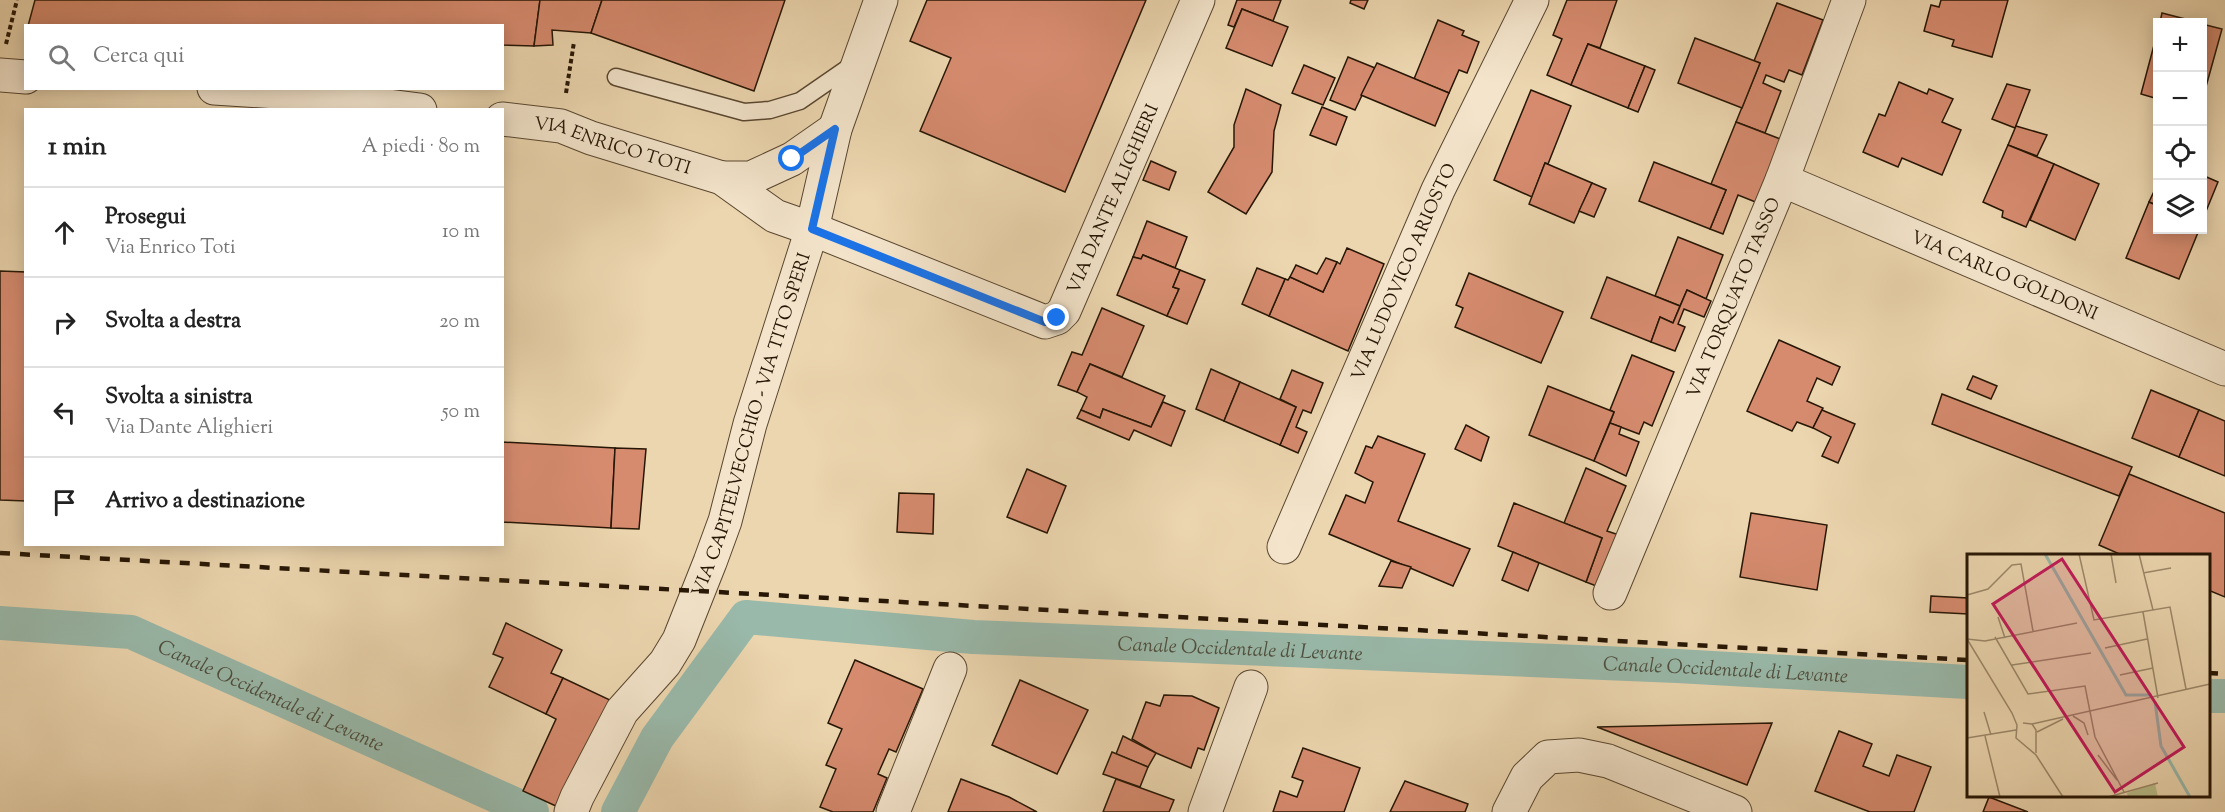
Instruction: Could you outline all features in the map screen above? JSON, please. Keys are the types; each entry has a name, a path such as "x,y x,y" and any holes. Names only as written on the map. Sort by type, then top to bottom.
{"street":[{"name":"VIA DANTE ALIGHIERI","path":"812,229 1045,322 1057,318 1064,311 1198,0"},
{"name":"VIA LUDOVICO ARIOSTO","path":"1284,547 1438,190 1532,0"},
{"name":"VIA TORQUATO TASSO","path":"1610,593 1782,180 1849,0"},
{"name":"VIA CAPITELVECCHIO - VIA TITO SPERI","path":"571,812 622,711 665,663 679,640 725,521 750,424 812,229 835,129 878,4"},
{"path":"3,60 24,76"},
{"path":"246,90 404,108"},
{"name":"VIA ENRICO TOTI","path":"504,119 561,126 591,138 722,178 751,178 792,159 835,129"},
{"name":"VIA ENRICO TOTI","path":"722,178 775,216 812,229"},
{"name":"VIA CARLO GOLDONI","path":"1782,180 2225,369"},
{"path":"893,812 950,669"},
{"path":"1205,812 1251,687"},
{"path":"1509,812 1527,777 1548,757 1579,755 1608,761 1735,812"}],"lane":[{"path":"616,77 744,112 770,110 800,101 859,60"}],"path":[{"path":"3,60 17,0"},
{"path":"561,126 574,42"}],"building":[{"path":"35,0 540,0 534,46 504,45 504,24 29,24"},
{"path":"540,0 602,0 591,33 552,30 553,45 534,46"},
{"path":"602,0 785,0 754,91 591,33"},
{"path":"927,0 1146,0 1065,192 920,131 951,58 910,41"},
{"path":"1237,0 1281,0 1273,21 1242,9 1234,27 1228,25"},
{"path":"1351,0 1368,0 1364,9 1350,3"},
{"path":"1567,0 1617,0 1600,48 1588,44 1571,85 1547,75 1562,39 1553,35"},
{"path":"1941,0 2008,0 1992,57 1952,46 1954,40 1924,31 1931,5 1939,7"},
{"path":"1777,3 1823,20 1802,75 1789,70 1784,82 1766,75 1763,83 1781,91 1765,133 1736,122 1760,63 1754,61"},
{"path":"1242,9 1288,27 1272,66 1226,48"},
{"path":"2162,13 2181,18 2161,18"},
{"path":"1438,20 1464,31 1462,35 1479,42 1467,73 1459,70 1449,93 1414,79"},
{"path":"2207,25 2222,29 2207,83"},
{"path":"1695,38 1760,63 1742,108 1678,83"},
{"path":"1588,44 1645,66 1628,108 1571,85"},
{"path":"2153,49 2153,98 2141,94"},
{"path":"1348,57 1375,68 1355,110 1330,100"},
{"path":"1377,63 1449,93 1435,126 1361,95"},
{"path":"1304,65 1335,78 1323,105 1292,93"},
{"path":"1645,66 1655,70 1638,112 1628,108"},
{"path":"1899,82 1927,94 1929,89 1953,99 1942,122 1961,130 1942,175 1902,158 1898,167 1863,152 1879,114 1885,116"},
{"path":"2007,84 2030,90 2015,128 1992,119"},
{"path":"1246,89 1281,105 1274,131 1272,172 1246,214 1208,192 1234,147 1234,125"},
{"path":"1531,90 1571,106 1532,197 1494,180"},
{"path":"1322,107 1347,117 1336,145 1310,135"},
{"path":"1736,122 1783,140 1758,203 1738,195 1723,234 1710,229 1726,190 1711,184"},
{"path":"2016,126 2047,135 2037,156 2008,145"},
{"path":"2008,145 2054,164 2026,227 2002,217 2003,211 1983,202"},
{"path":"1151,161 1176,172 1169,190 1143,180"},
{"path":"1654,162 1726,190 1710,229 1639,201"},
{"path":"1545,163 1592,183 1574,223 1529,204"},
{"path":"2054,164 2099,184 2075,240 2030,220"},
{"path":"2207,177 2218,182 2207,209"},
{"path":"1592,183 1606,189 1594,217 1579,211"},
{"path":"2149,202 2153,204 2153,234 2197,234 2179,279 2126,258"},
{"path":"1147,221 1187,237 1175,268 1143,255 1141,259 1133,257"},
{"path":"1678,237 1723,255 1706,299 1687,290 1680,306 1655,296"},
{"path":"1347,248 1384,264 1348,351 1269,316 1285,279 1288,280 1290,277 1323,292 1337,262 1340,264"},
{"path":"1143,255 1180,270 1173,287 1179,289 1167,316 1117,295 1133,257 1141,259"},
{"path":"1326,258 1337,262 1323,292 1290,277 1296,265 1317,274"},
{"path":"1257,268 1285,279 1269,316 1242,304"},
{"path":"1180,270 1205,280 1187,324 1167,316 1179,289 1173,287"},
{"path":"0,271 24,272 24,501 0,500"},
{"path":"1469,273 1563,312 1541,363 1455,327 1463,308 1456,305"},
{"path":"1607,277 1680,306 1673,323 1660,317 1651,342 1591,318"},
{"path":"1687,290 1711,301 1704,317 1684,309 1678,324 1685,327 1675,351 1651,342 1660,317 1673,323"},
{"path":"1102,308 1144,326 1122,377 1090,364 1077,392 1058,385 1072,352 1082,355"},
{"path":"1779,340 1840,367 1832,385 1817,378 1807,401 1823,408 1813,428 1797,422 1792,431 1747,411"},
{"path":"1632,355 1674,372 1652,426 1644,422 1639,434 1610,423 1614,412 1610,410"},
{"path":"1090,364 1165,396 1151,427 1103,409 1100,418 1081,410 1087,397 1077,392"},
{"path":"1211,369 1240,382 1224,421 1196,409"},
{"path":"1292,370 1323,383 1311,413 1303,410 1296,427 1307,432 1298,453 1280,445 1296,407 1280,399"},
{"path":"1973,376 1997,386 1991,399 1967,389"},
{"path":"1240,382 1296,407 1280,445 1224,421"},
{"path":"1548,386 1614,412 1594,461 1529,435"},
{"path":"2151,390 2199,410 2179,457 2132,438"},
{"path":"1942,394 2132,467 2119,496 1932,424"},
{"path":"1163,402 1185,411 1171,446 1134,430 1129,440 1077,418 1081,410 1100,418 1103,409 1151,427"},
{"path":"1822,410 1855,424 1838,463 1822,456 1831,437 1813,428"},
{"path":"2199,410 2225,421 2225,476 2179,457"},
{"path":"1610,423 1621,427 1619,434 1639,442 1626,476 1594,461"},
{"path":"1466,425 1489,437 1481,461 1455,449"},
{"path":"1378,436 1425,454 1398,521 1470,549 1453,586 1329,534 1346,495 1365,503 1373,482 1355,473 1366,446 1372,448"},
{"path":"504,442 615,448 611,528 504,522"},
{"path":"615,448 646,449 639,529 611,528"},
{"path":"1586,468 1626,486 1607,531 1619,535 1599,587 1586,582 1602,538 1564,523"},
{"path":"1027,469 1066,486 1047,533 1007,517"},
{"path":"2129,474 2225,513 2225,597 2210,591 2210,554 2119,554 2099,545"},
{"path":"899,493 934,494 933,534 897,532"},
{"path":"1514,503 1602,538 1586,582 1498,546"},
{"path":"1751,513 1827,525 1817,590 1740,577"},
{"path":"1513,552 1539,563 1528,591 1502,580"},
{"path":"1391,561 1411,567 1402,588 1379,586"},
{"path":"1931,596 1967,598 1967,614 1930,612"},
{"path":"506,623 562,650 551,673 563,678 546,714 489,687 503,658 493,654"},
{"path":"855,660 923,689 896,752 889,749 878,774 887,778 873,812 833,812 820,807 836,769 826,765 842,729 828,723"},
{"path":"563,678 610,700 558,807 523,791 556,719 546,714"},
{"path":"1020,680 1088,710 1057,774 992,745"},
{"path":"1164,695 1192,696 1219,708 1204,750 1198,748 1191,768 1156,753 1132,739 1146,702 1160,706"},
{"path":"1772,723 1747,785 1597,727"},
{"path":"1839,731 1872,744 1863,766 1889,776 1897,755 1931,767 1914,812 1870,812 1815,791"},
{"path":"1123,736 1156,753 1148,767 1116,754"},
{"path":"1303,748 1360,768 1344,812 1273,812 1280,791 1297,797 1303,781 1292,777"},
{"path":"1112,752 1148,767 1140,787 1103,774"},
{"path":"961,779 1009,797 1037,812 948,812"},
{"path":"1116,779 1174,800 1169,812 1103,812"},
{"path":"1405,781 1468,804 1465,812 1390,812"},
{"path":"1989,797 2028,812 1983,812"}],"waterway":[{"name":"Canale Occidentale di Levante","path":"618,812 657,738 746,617 973,637 1677,666 1967,682"},
{"name":"Canale Occidentale di Levante","path":"0,623 131,632 532,812"},
{"name":"Canale Occidentale di Levante","path":"2210,696 2225,696"}],"railway":[{"path":"0,553 1967,660"},
{"path":"2210,673 2225,674"}],"route":[{"path":"792,159 835,129 812,229 1045,322 1057,318"}]}
